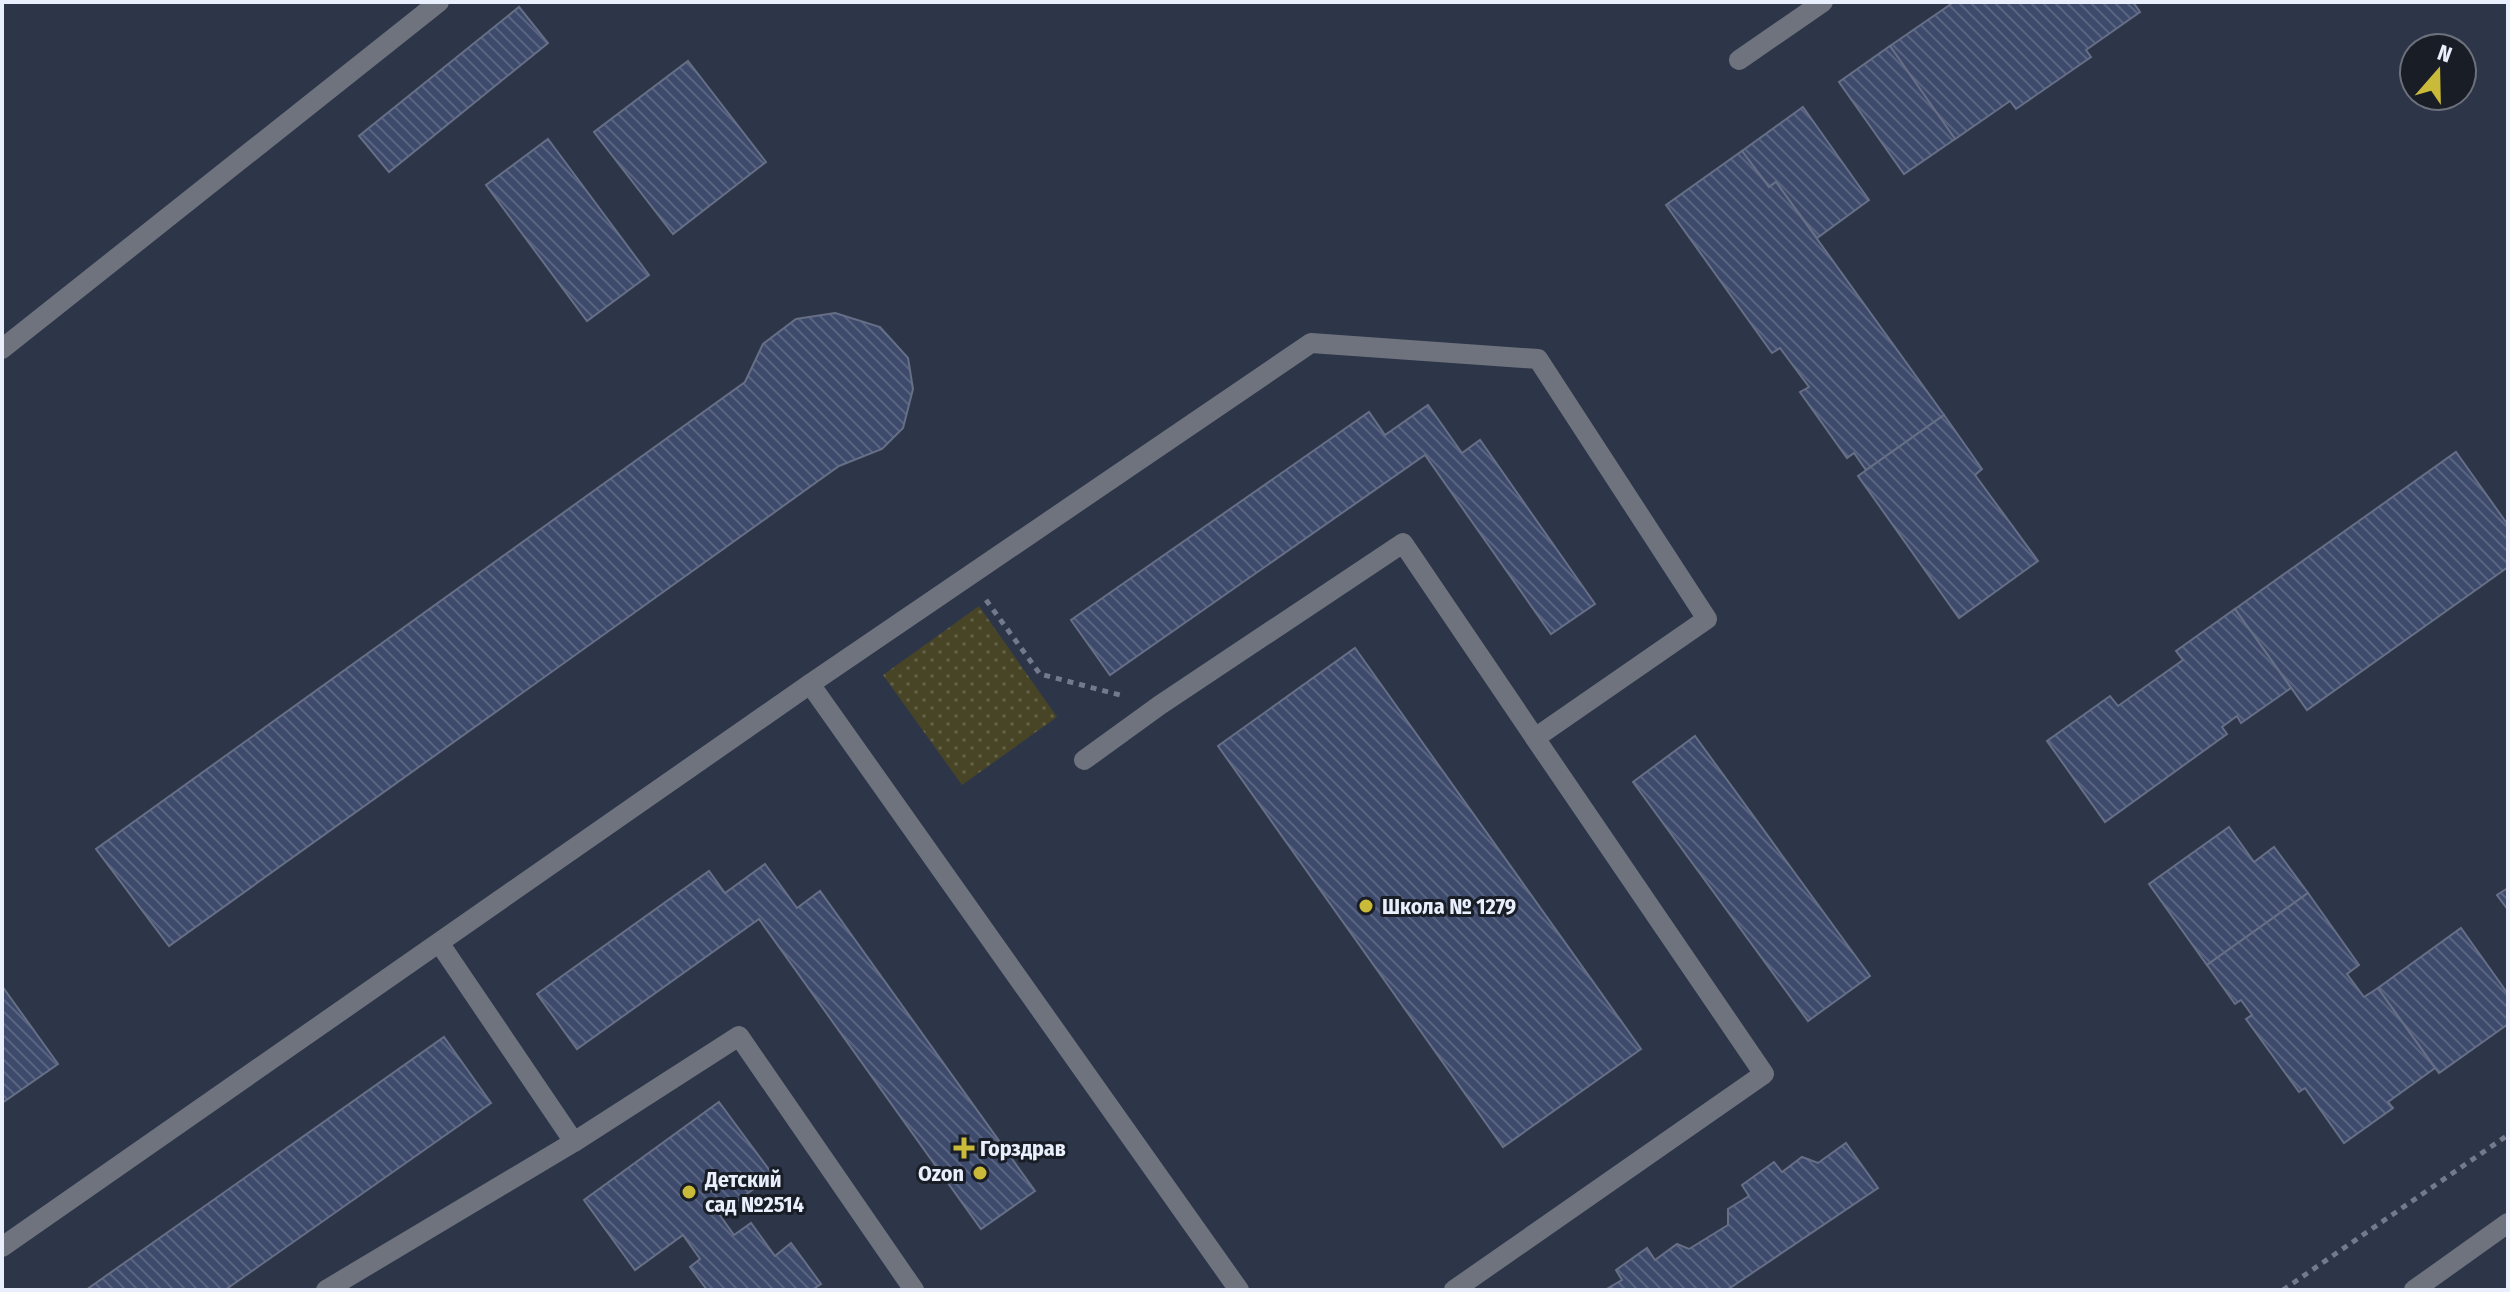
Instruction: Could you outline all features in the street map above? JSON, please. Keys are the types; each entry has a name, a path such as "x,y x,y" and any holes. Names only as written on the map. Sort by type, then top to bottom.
{"street":[{"path":"2,349 439,2"},
{"path":"1739,60 1823,2"},
{"path":"2,1247 810,684 1311,343 1538,359 1707,619 1535,738"},
{"path":"1084,760 1160,705 1403,543 1764,1074 1454,1290"},
{"path":"810,684 1239,1290"},
{"path":"440,944 574,1142"},
{"path":"326,1290 574,1142 739,1036 914,1290"},
{"path":"2414,1290 2508,1223"}],"path":[{"path":"968,577 1040,674 1160,705"},
{"path":"2283,1290 2508,1135"},
{"path":"2293,1283 2298,1290"}],"shaded area":[{"path":"979,606 1057,717 962,785 883,675"}],"building":[{"path":"1954,2 2133,2 2140,12 2086,50 2091,57 2016,109 2010,101 1955,139 1890,46"},
{"path":"519,7 548,43 389,172 359,136"},
{"path":"1890,46 1955,139 1904,174 1839,82"},
{"path":"688,61 766,162 673,234 594,132"},
{"path":"1803,107 1869,200 1817,238 1776,182 1769,187 1742,151"},
{"path":"548,139 649,275 587,321 486,185"},
{"path":"1742,151 1769,187 1776,182 1944,415 1866,470 1854,453 1847,458 1800,392 1809,387 1780,348 1772,353 1666,205"},
{"path":"835,313 880,327 908,358 913,389 903,428 882,449 839,466 169,946 96,849 745,382 763,344 796,319"},
{"path":"1428,405 1462,453 1480,440 1595,604 1551,634 1425,455 1110,675 1071,620 1369,412 1385,435"},
{"path":"1944,415 1982,469 1975,475 2038,561 1959,618 1858,476"},
{"path":"2456,452 2508,525 2508,567 2307,710 2235,609"},
{"path":"2235,609 2291,688 2241,723 2237,716 2222,727 2227,734 2105,822 2047,741 2110,696 2118,706 2183,660 2176,651"},
{"path":"1355,648 1641,1049 1503,1147 1218,746"},
{"path":"1695,736 1870,976 1808,1021 1633,782"},
{"path":"2229,827 2254,862 2274,847 2308,893 2207,965 2149,884"},
{"path":"765,864 797,908 820,891 1035,1191 981,1229 759,919 577,1049 537,994 709,871 725,893"},
{"path":"2508,888 2508,910 2497,895"},
{"path":"2308,893 2359,965 2347,974 2364,997 2378,988 2435,1068 2388,1102 2393,1108 2344,1143 2305,1088 2299,1092 2246,1019 2252,1015 2241,1000 2235,1004 2207,965"},
{"path":"2461,928 2508,994 2508,1024 2439,1073 2378,988"},
{"path":"2,986 58,1064 2,1103"},
{"path":"444,1037 491,1103 225,1290 86,1290"},
{"path":"719,1102 773,1175 719,1214 734,1235 751,1223 775,1256 791,1243 821,1284 812,1290 707,1290 690,1267 700,1259 683,1235 635,1270 584,1200"},
{"path":"1846,1143 1878,1188 1727,1290 1605,1290 1622,1280 1616,1270 1647,1248 1655,1260 1677,1244 1689,1249 1728,1225 1728,1209 1749,1196 1742,1185 1774,1162 1782,1172 1802,1157 1818,1163"}],"place":[{"name":"Школа № 1279","path":"1366,906"},
{"name":"Горздрав","path":"964,1148"},
{"name":"Ozon","path":"980,1173"},
{"name":"Детский сад №2514","path":"689,1192"}]}
